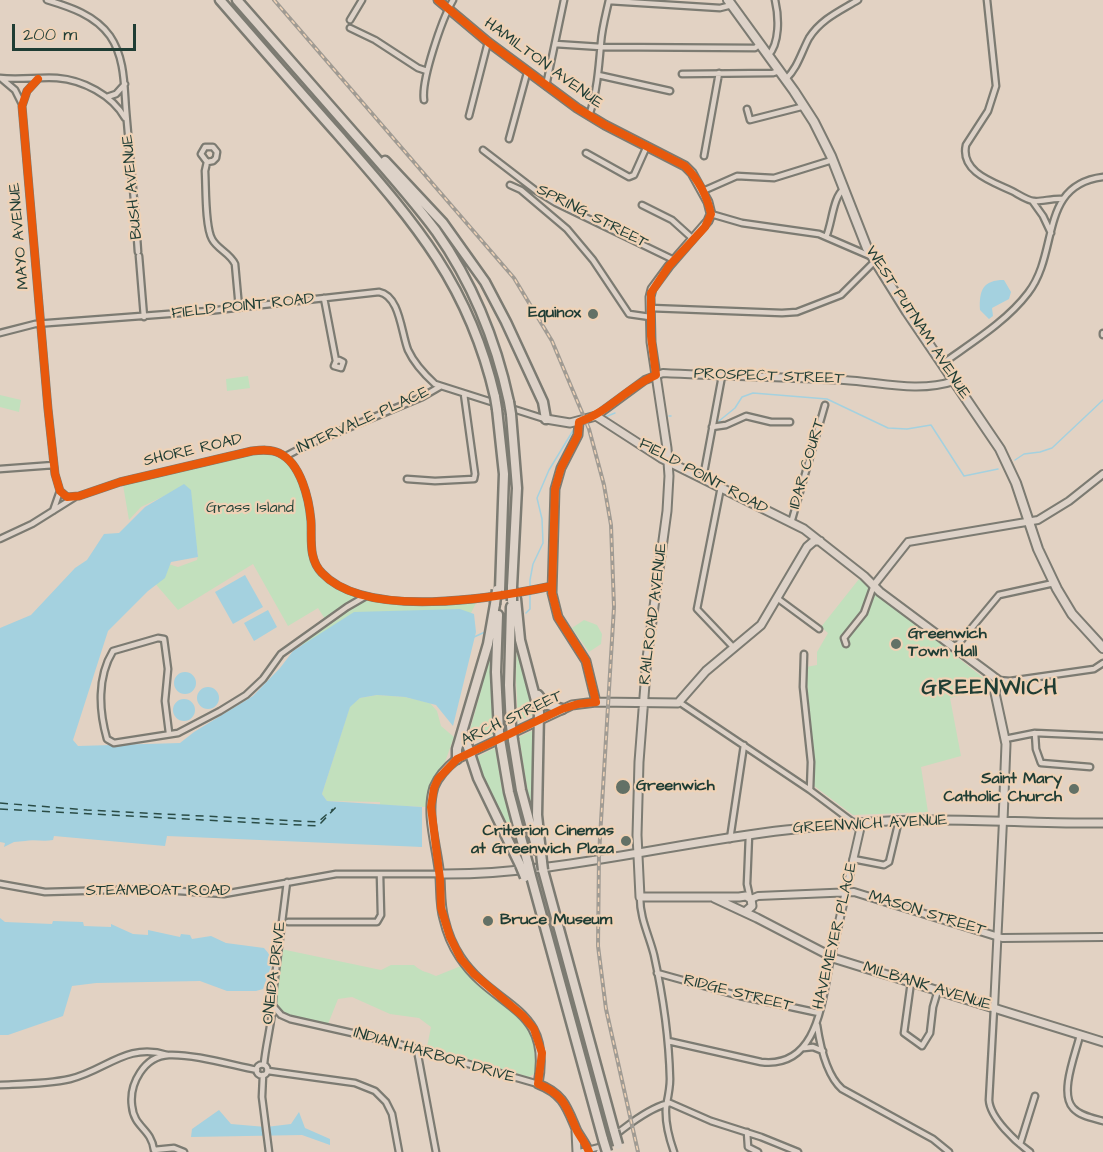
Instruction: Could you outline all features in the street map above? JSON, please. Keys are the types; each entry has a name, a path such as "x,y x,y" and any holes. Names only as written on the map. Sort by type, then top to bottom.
{"highway":[{"path":"220,0 399,205 430,246 467,312 486,362 497,409 504,474 502,550 497,603 496,680 499,732 524,864 605,1146"},
{"path":"237,0 407,195 448,250 483,318 498,361 509,402 517,473 514,600 508,670 513,740 521,790 619,1148"},
{"path":"312,86 352,125 433,212 470,259 506,322 545,406 546,419"},
{"path":"342,147 430,246"},
{"path":"514,600 518,632 539,709 537,815 542,867"},
{"path":"457,759 497,603"},
{"path":"527,670 543,702 562,709"},
{"path":"463,731 478,778 524,864"}],"main road":[{"name":"HAMILTON AVENUE","path":"438,0 528,73 589,116 686,166 703,191 711,214"},
{"name":"WEST PUTNAM AVENUE","path":"730,2 805,106 832,160 860,234 874,259 1003,455 1019,490 1038,549 1054,583 1072,614 1103,648"},
{"name":"RAILROAD AVENUE","path":"639,897 638,784 650,627 667,511 668,461 651,342 652,289 708,221 711,214"},
{"name":"FIELD POINT ROAD","path":"546,419 561,423 579,422 596,416 668,461 804,529 998,680"},
{"path":"579,422 578,435 561,468 555,489 552,586 555,611 584,656 596,702"},
{"path":"679,702 706,671 761,625 807,547 814,541 820,541"},
{"path":"998,680 995,693 1005,739 1003,821"},
{"name":"ARCH STREET","path":"538,1084 542,1053 537,1033 524,1016 474,974 458,954 444,919 433,826 432,799 438,779 457,759 562,709 596,702 674,704 679,702"},
{"name":"GREENWICH AVENUE","path":"638,853 749,835 899,820 1103,823"},
{"name":"STEAMBOAT ROAD","path":"440,874 513,872 638,853"},
{"name":"MASON STREET","path":"639,897 712,898 747,899 744,912 712,898"},
{"path":"736,908 747,899 757,918"},
{"name":"MILBANK AVENUE","path":"744,912 831,957 1103,1042"},
{"name":"INDIAN HARBOR DRIVE","path":"538,1084 554,1092 572,1114 578,1152"},
{"name":"INDIAN HARBOR DRIVE","path":"576,1128 588,1151"}],"street":[{"name":"BUSH AVENUE","path":"47,0 81,12 105,29 119,55 125,84 144,317"},
{"path":"350,20 362,0"},
{"path":"424,100 423,91 427,71 448,8 453,0"},
{"path":"546,86 564,0"},
{"path":"589,116 598,75 609,0 720,8 730,2"},
{"path":"768,56 777,40 775,0"},
{"path":"786,79 795,70 816,28 833,14 858,0"},
{"path":"987,0 996,86 988,111 968,140 966,156 971,168 981,176 1033,202 1051,233"},
{"path":"350,28 427,71"},
{"path":"469,116 488,42"},
{"path":"555,44 755,48 760,44"},
{"path":"682,74 773,73 779,71"},
{"path":"509,139 528,73"},
{"path":"704,156 719,73"},
{"path":"598,75 670,91"},
{"path":"1,78 69,80 107,96 119,108 128,123"},
{"name":"MAYO AVENUE","path":"1,78 15,90 22,106 41,324"},
{"path":"22,106 27,91 38,80"},
{"path":"107,96 116,94 125,84"},
{"path":"747,109 750,120 805,106"},
{"path":"586,153 629,177 634,175 647,146"},
{"name":"SPRING STREET","path":"483,150 535,190 556,203 674,260"},
{"path":"703,191 732,177 774,178 832,160"},
{"path":"207,162 205,171 210,236 235,264 239,308"},
{"path":"942,364 1023,300 1041,271 1062,199 1082,182 1103,177"},
{"path":"510,184 567,229 593,260 629,314 650,317"},
{"path":"826,237 837,197 844,189"},
{"path":"1033,202 1062,199"},
{"path":"642,205 672,220 693,239"},
{"path":"650,308 796,312 842,295 874,259 826,237 809,232 742,223 711,214"},
{"name":"FIELD POINT ROAD","path":"0,333 41,324 239,308 371,292 387,295 394,302 408,350 429,379 464,394 546,419"},
{"path":"324,298 336,361"},
{"path":"41,324 56,483 67,497 75,497"},
{"name":"PROSPECT STREET","path":"596,416 633,388 663,373 845,380 904,387 942,385 954,381"},
{"path":"703,478 722,376"},
{"name":"INTERVALE PLACE","path":"286,456 422,397 441,386"},
{"path":"407,479 435,481 474,478 464,394"},
{"name":"IDAR COURT","path":"792,523 825,405"},
{"path":"712,427 726,425 746,416 771,422 790,422"},
{"name":"SHORE ROAD","path":"0,539 12,535 75,497 120,482 252,451 271,450 286,456"},
{"path":"286,456 294,467 305,492 311,518 312,547 317,567 334,583 366,596 397,600 465,600 552,586"},
{"path":"0,470 54,465"},
{"path":"846,645 846,635 864,613 874,585 908,542 1038,520 1064,506 1103,474"},
{"path":"721,487 697,609 734,648"},
{"path":"53,512 60,491"},
{"path":"955,648 999,595 1054,583"},
{"path":"169,733 165,701 168,669 164,639 158,638 113,651 106,663 100,698 107,739 114,743 162,736 183,731 246,695 263,679 281,654 366,596"},
{"path":"777,598 819,628"},
{"path":"804,654 803,687 812,762 810,790"},
{"path":"998,680 1010,681 1101,668 1103,663"},
{"path":"679,702 810,790 854,823"},
{"path":"1005,739 1035,733 1103,736"},
{"path":"1035,733 1041,763 1090,767"},
{"path":"730,838 744,746"},
{"path":"853,859 886,864 891,860 899,820"},
{"path":"1003,821 989,1106 998,1121 1030,1152"},
{"name":"HAVEMEYER PLACE","path":"803,1049 819,1013 860,831 854,823"},
{"path":"747,899 749,835"},
{"path":"288,922 377,922 381,915 380,873"},
{"name":"STEAMBOAT ROAD","path":"0,884 45,892 148,889 224,894 336,874 440,874"},
{"name":"ONEIDA DRIVE","path":"264,1064 270,1019 274,1007 273,994 287,882"},
{"name":"MASON STREET","path":"747,899 758,896 854,892 1007,938 1103,937"},
{"path":"639,897 643,923 652,947 668,1041 670,1081 667,1124 674,1152"},
{"name":"RIDGE STREET","path":"657,973 740,996 819,1013"},
{"path":"911,982 904,1033 922,1046 930,1033 933,1007 938,990"},
{"name":"INDIAN HARBOR DRIVE","path":"274,1007 280,1015 290,1019 322,1025 538,1084"},
{"path":"816,1022 833,1080 842,1089 933,1139 949,1152"},
{"path":"1080,1035 1067,1087 1068,1098 1071,1107 1080,1113 1103,1121"},
{"path":"668,1041 768,1063 788,1060 803,1049 813,1047 823,1051"},
{"path":"417,1050 436,1152"},
{"path":"0,1085 71,1079 109,1061 136,1052 155,1052 256,1070 258,1074 355,1083 375,1091 386,1102 392,1114 399,1152"},
{"path":"167,1055 143,1068 133,1087 132,1109 137,1123 148,1132 154,1150 170,1148 184,1152"},
{"path":"256,1070 259,1065 267,1066 262,1097 269,1152"},
{"path":"1020,1144 1035,1096"},
{"path":"599,1152 640,1118 667,1103 674,1103 711,1121 798,1152"},
{"path":"747,1132 748,1147 758,1152"},
{"path":"578,1152 605,1146"}],"green space":[{"path":"248,376 250,388 227,391 226,379"},
{"path":"0,395 21,400 19,412 0,407"},
{"name":"Grass Island","path":"255,453 279,458 295,473 304,495 310,557 321,577 336,588 373,600 416,604 476,603 470,615 303,647 299,636 325,619 318,608 288,626 253,564 178,610 153,581 165,563 178,567 197,560 198,554 181,488 141,507 129,520 123,485"},
{"path":"859,579 992,687 950,698 961,756 921,767 928,812 853,815 814,786 806,667 817,665 817,652 828,633 821,627"},
{"path":"584,620 597,625 602,634 601,644 589,652 572,628"},
{"path":"517,637 536,713 518,722 516,679"},
{"path":"488,652 491,652 494,734 472,742 468,737 483,683 483,671"},
{"path":"377,695 405,697 430,703 437,711 441,726 454,737 445,762 432,780 426,807 380,805 380,802 327,801 322,794 350,706 360,698"},
{"path":"536,729 533,811 519,737"},
{"path":"495,748 502,789 519,852 475,762 477,757"},
{"path":"281,949 381,970 391,965 414,965 436,976 461,966 528,1027 538,1053 537,1072 529,1077 427,1047 431,1027 419,1018 390,1014 352,997 338,999 328,1024 290,1017 283,1013 277,997 276,987"}],"water":[{"path":"1004,280 1011,292 1009,299 992,308 993,316 989,319 980,310 980,297 987,284"},
{"path":"184,484 191,490 198,557 171,562 165,578 148,591 108,631 73,740 78,746 180,743 253,696 293,651 354,612 460,609 474,614 476,632 453,726 436,705 405,697 377,695 360,698 350,707 322,794 327,801 422,807 422,847 167,836 165,846 54,836 53,840 14,842 4,847 5,843 0,842 0,628 31,615 75,568 87,560 104,534 119,533 145,507"},
{"path":"245,575 263,607 233,624 215,592"},
{"path":"268,610 277,627 254,641 244,623"},
{"path":"185,672 193,675 196,683 193,691 185,694 177,691 174,683 177,675"},
{"path":"208,687 216,690 219,698 216,706 208,709 200,706 197,698 200,690"},
{"path":"184,699 192,702 195,710 192,718 184,721 176,718 173,710 176,702"},
{"path":"0,918 5,922 52,924 53,921 83,922 84,926 111,927 111,924 133,934 148,935 148,930 180,937 181,934 190,935 192,939 211,936 226,943 264,948 274,960 263,989 256,991 227,991 200,981 96,983 72,986 63,1016 8,1035 0,1035"},
{"path":"219,1110 231,1124 266,1127 291,1124 299,1112 305,1128 330,1139 330,1145 302,1135 191,1137 192,1129"}],"waterway":[{"path":"719,421 735,408 742,397 753,393 827,399 888,428 907,429 931,425 964,476 998,469"},
{"path":"1015,460 1024,454 1052,448 1103,400"},
{"path":"605,417 615,413"},
{"path":"526,613 530,609 530,580 533,564 543,543 542,519 537,498 549,470 574,429"},
{"path":"474,637 485,632"}],"ferry route":[{"path":"0,803 318,822 333,809"},
{"path":"0,809 318,826 338,805"}],"railway":[{"path":"274,0 514,278 552,341 589,429 604,485 611,525 614,607 599,854 598,946 606,1009 638,1152"}],"cycle path":[{"path":"438,0 488,42 577,108 685,166 701,188 711,214 705,227 669,266 651,293 651,336 656,375 636,386 600,412 579,422 578,435 561,468 555,489 552,593 558,617 586,661 596,702 562,709 457,759 438,779 431,807 440,879 441,908 450,937 461,959 474,974 523,1016 534,1029 542,1053 538,1084 554,1092 564,1103 589,1152"},
{"path":"38,79 27,91 22,106 48,409 55,474 60,491 67,497 79,496 120,482 252,451 273,451 287,458 298,473 306,492 310,512 315,561 322,573 342,588 368,597 432,602 498,596 552,586"}],"place":[{"name":"Equinox","path":"593,314"},
{"name":"Greenwich Town Hall","path":"896,644"},
{"name":"Greenwich","path":"623,787"},
{"name":"Saint Mary Catholic Church","path":"1074,789"},
{"name":"Criterion Cinemas at Greenwich Plaza","path":"626,841"},
{"name":"Bruce Museum","path":"488,921"}],"district":[{"name":"GREENWICH","path":"990,689"}]}
